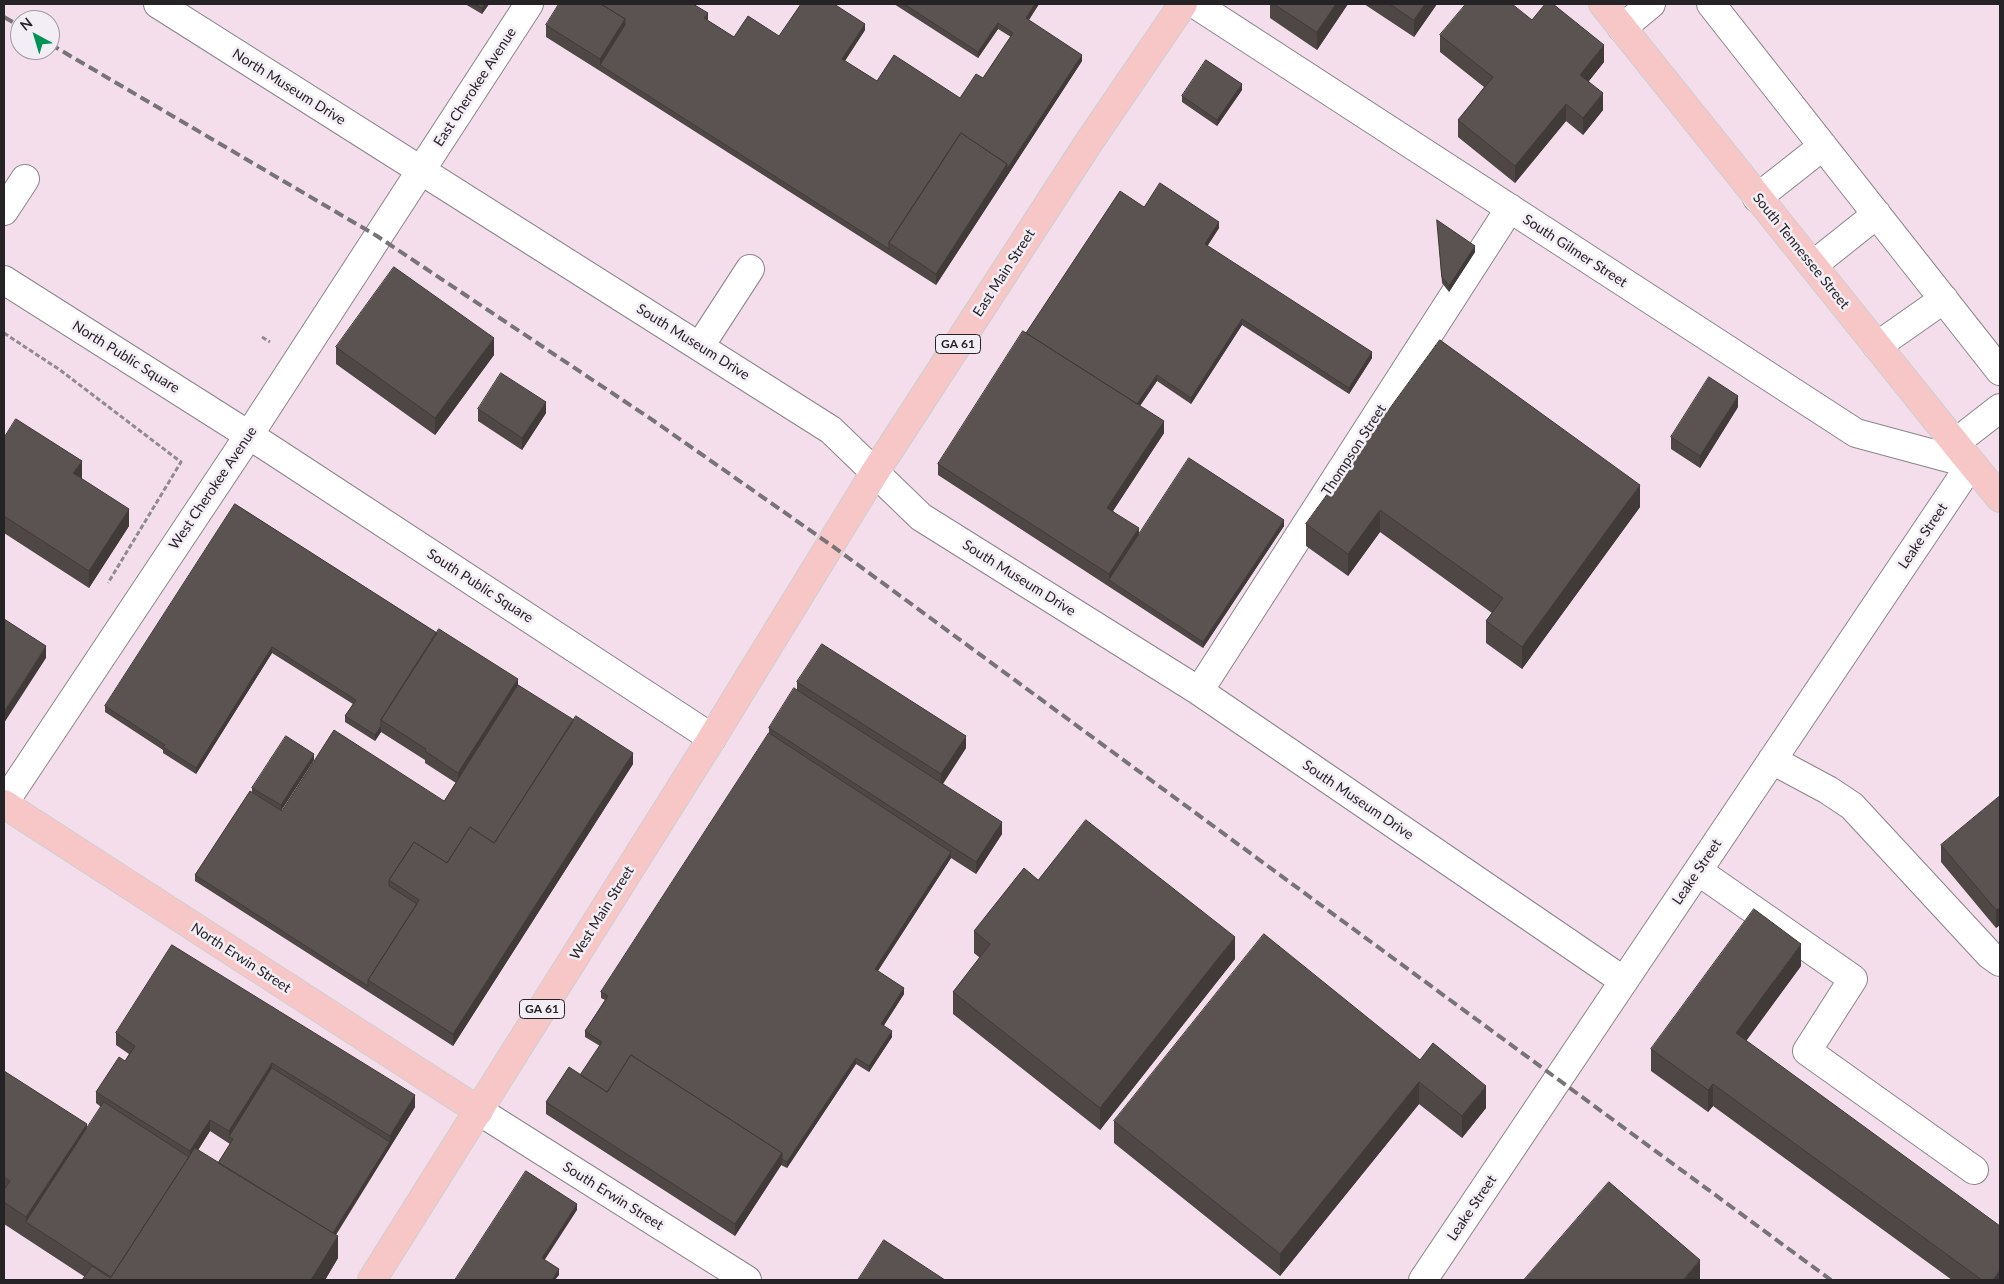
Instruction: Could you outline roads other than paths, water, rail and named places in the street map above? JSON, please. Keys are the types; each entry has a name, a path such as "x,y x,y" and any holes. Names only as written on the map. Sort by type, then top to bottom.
{"main road":[{"name":"East Main Street","path":"831,545 875,472 1087,145 1183,4"},
{"name":"South Tennessee Street","path":"1603,4 2000,498"},
{"name":"West Main Street","path":"372,1280 831,545"},
{"name":"North Erwin Street","path":"4,804 479,1111"}],"street":[{"name":"North Museum Drive","path":"158,4 420,170"},
{"name":"East Cherokee Avenue","path":"420,170 529,4"},
{"name":"South Gilmer Street","path":"1194,4 1856,433 1963,453"},
{"path":"1622,28 1651,4"},
{"path":"1711,4 2000,371"},
{"path":"1757,198 1824,146"},
{"name":"South Museum Drive","path":"420,170 831,430 921,517 1198,691 1624,981"},
{"name":"West Cherokee Avenue","path":"4,804 249,435 420,170"},
{"path":"4,211 25,179"},
{"name":"Thompson Street","path":"1198,691 1510,208"},
{"path":"1813,265 1877,214"},
{"path":"700,346 750,269"},
{"name":"North Public Square","path":"4,280 249,435"},
{"path":"1877,346 1944,299"},
{"name":"Leake Street","path":"1423,1280 1772,760 1963,453 2000,408"},
{"name":"South Public Square","path":"249,435 712,738"},
{"path":"1772,760 1828,790 1852,806 1990,955 2000,962"},
{"path":"1698,871 1853,979 1807,1051 1974,1170"},
{"name":"South Erwin Street","path":"479,1111 747,1280"}],"railway":[{"path":"4,17 10,20"},
{"path":"60,50 377,236 654,421 831,545 1831,1280"}]}
